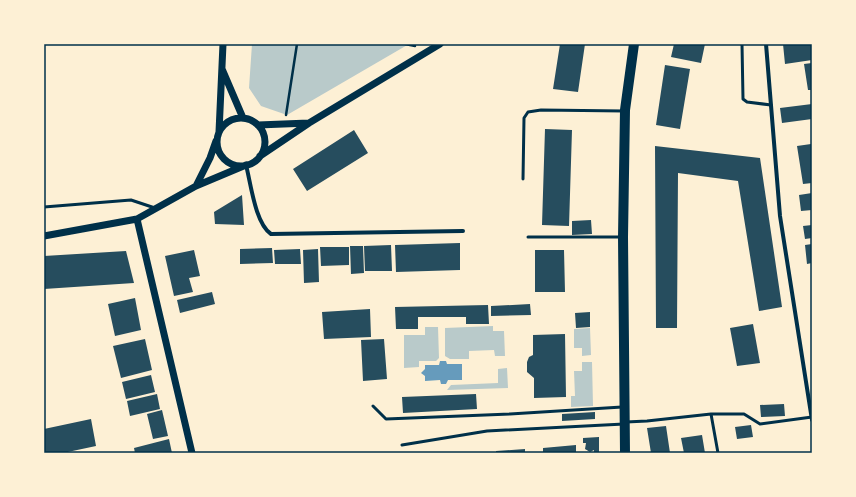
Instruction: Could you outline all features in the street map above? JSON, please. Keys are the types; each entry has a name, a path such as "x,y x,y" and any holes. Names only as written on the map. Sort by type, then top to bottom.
{"main road":[{"path":"625,453 623,237 625,110 634,44"}],"street":[{"path":"223,44 218,135 220,153 224,159 238,166 246,165"},
{"path":"44,236 138,219 196,186 246,165 310,123 440,44"},
{"path":"766,44 780,216 812,419"},
{"path":"221,67 244,118"},
{"path":"196,186 210,158 218,135 229,121 244,118 258,125 310,123"},
{"path":"258,125 264,140 260,156"},
{"path":"246,165 259,219 264,229 271,234 463,231"},
{"path":"138,219 192,453"}],"lane":[{"path":"742,44 744,99 747,102 771,105"},
{"path":"523,179 524,118 528,112 541,110 625,110"},
{"path":"44,207 131,200 156,208"},
{"path":"528,237 623,237"},
{"path":"373,406 386,419 510,414 624,407"},
{"path":"711,414 718,453"},
{"path":"402,445 487,430 624,423 711,414 744,414 760,424 812,419"}],"path":[{"path":"285,120 298,44"},
{"path":"405,44 415,46"}],"shaded area":[{"path":"252,44 409,44 287,115 261,106 249,88"},
{"path":"493,326 493,331 504,331 505,356 495,356 494,350 469,351 469,359 450,359 445,356 445,328"},
{"path":"425,327 438,327 439,358 436,361 419,361 419,367 404,368 404,335 425,335"},
{"path":"590,328 591,355 582,356 582,348 574,348 574,329"},
{"path":"582,362 592,362 593,406 571,407 571,396 575,396 574,371 582,371"},
{"path":"507,368 508,388 447,390 451,385 498,383 498,369"}],"water":[{"path":"440,361 446,361 447,364 462,364 462,380 448,380 446,384 441,384 440,380 425,381 425,376 421,373 425,369 425,365 439,365"}],"building":[{"path":"560,44 585,44 578,92 553,89"},
{"path":"674,44 705,44 701,63 671,57"},
{"path":"783,44 811,44 812,60 785,64"},
{"path":"812,63 812,90 808,90 804,64"},
{"path":"665,65 690,69 680,129 656,125"},
{"path":"812,104 812,119 782,123 780,108"},
{"path":"545,129 572,130 569,226 542,225"},
{"path":"354,130 368,153 307,191 293,169"},
{"path":"811,144 812,183 803,184 797,146"},
{"path":"655,146 760,158 782,307 759,311 738,181 678,173 677,328 656,328"},
{"path":"812,193 812,210 801,211 799,195"},
{"path":"242,195 244,225 215,224 214,212"},
{"path":"591,220 592,234 572,235 572,221"},
{"path":"812,225 812,238 805,239 803,226"},
{"path":"460,243 460,270 396,272 395,245"},
{"path":"812,244 812,263 807,264 805,245"},
{"path":"391,245 392,271 365,271 364,246"},
{"path":"350,246 363,246 364,273 351,274"},
{"path":"320,247 349,247 349,265 321,266"},
{"path":"272,248 273,263 240,264 240,249"},
{"path":"300,249 301,264 275,264 274,250"},
{"path":"318,249 319,282 304,283 303,250"},
{"path":"194,250 200,276 189,278 193,292 174,296 165,256"},
{"path":"535,250 564,250 565,292 535,292"},
{"path":"126,251 134,283 44,289 44,256"},
{"path":"212,292 215,304 180,313 177,300"},
{"path":"135,298 141,330 115,336 108,304"},
{"path":"530,304 531,315 491,316 491,306"},
{"path":"488,305 489,324 466,324 466,317 418,317 418,329 396,329 395,307"},
{"path":"370,309 371,337 324,339 322,312"},
{"path":"590,312 590,327 576,328 575,313"},
{"path":"753,324 760,363 737,366 730,328"},
{"path":"565,334 566,397 534,398 534,378 527,372 527,362 529,357 533,355 533,335"},
{"path":"145,339 152,370 121,378 113,346"},
{"path":"384,339 387,379 363,381 361,340"},
{"path":"151,375 155,392 126,399 122,382"},
{"path":"157,394 160,409 130,416 127,401"},
{"path":"476,394 477,409 403,413 402,397"},
{"path":"784,404 785,416 761,417 760,405"},
{"path":"162,410 168,436 153,439 147,414"},
{"path":"595,412 595,419 562,421 562,414"},
{"path":"91,419 96,446 63,453 44,453 44,429"},
{"path":"751,425 753,437 737,439 735,427"},
{"path":"666,426 670,453 651,453 647,428"},
{"path":"702,435 705,453 684,453 681,438"},
{"path":"599,437 599,452 594,453 594,450 590,452 585,449 586,443 583,443 583,438"},
{"path":"169,439 172,453 135,453 134,448"},
{"path":"576,445 576,453 543,453 543,448"},
{"path":"525,449 525,453 496,453 496,451"}]}
